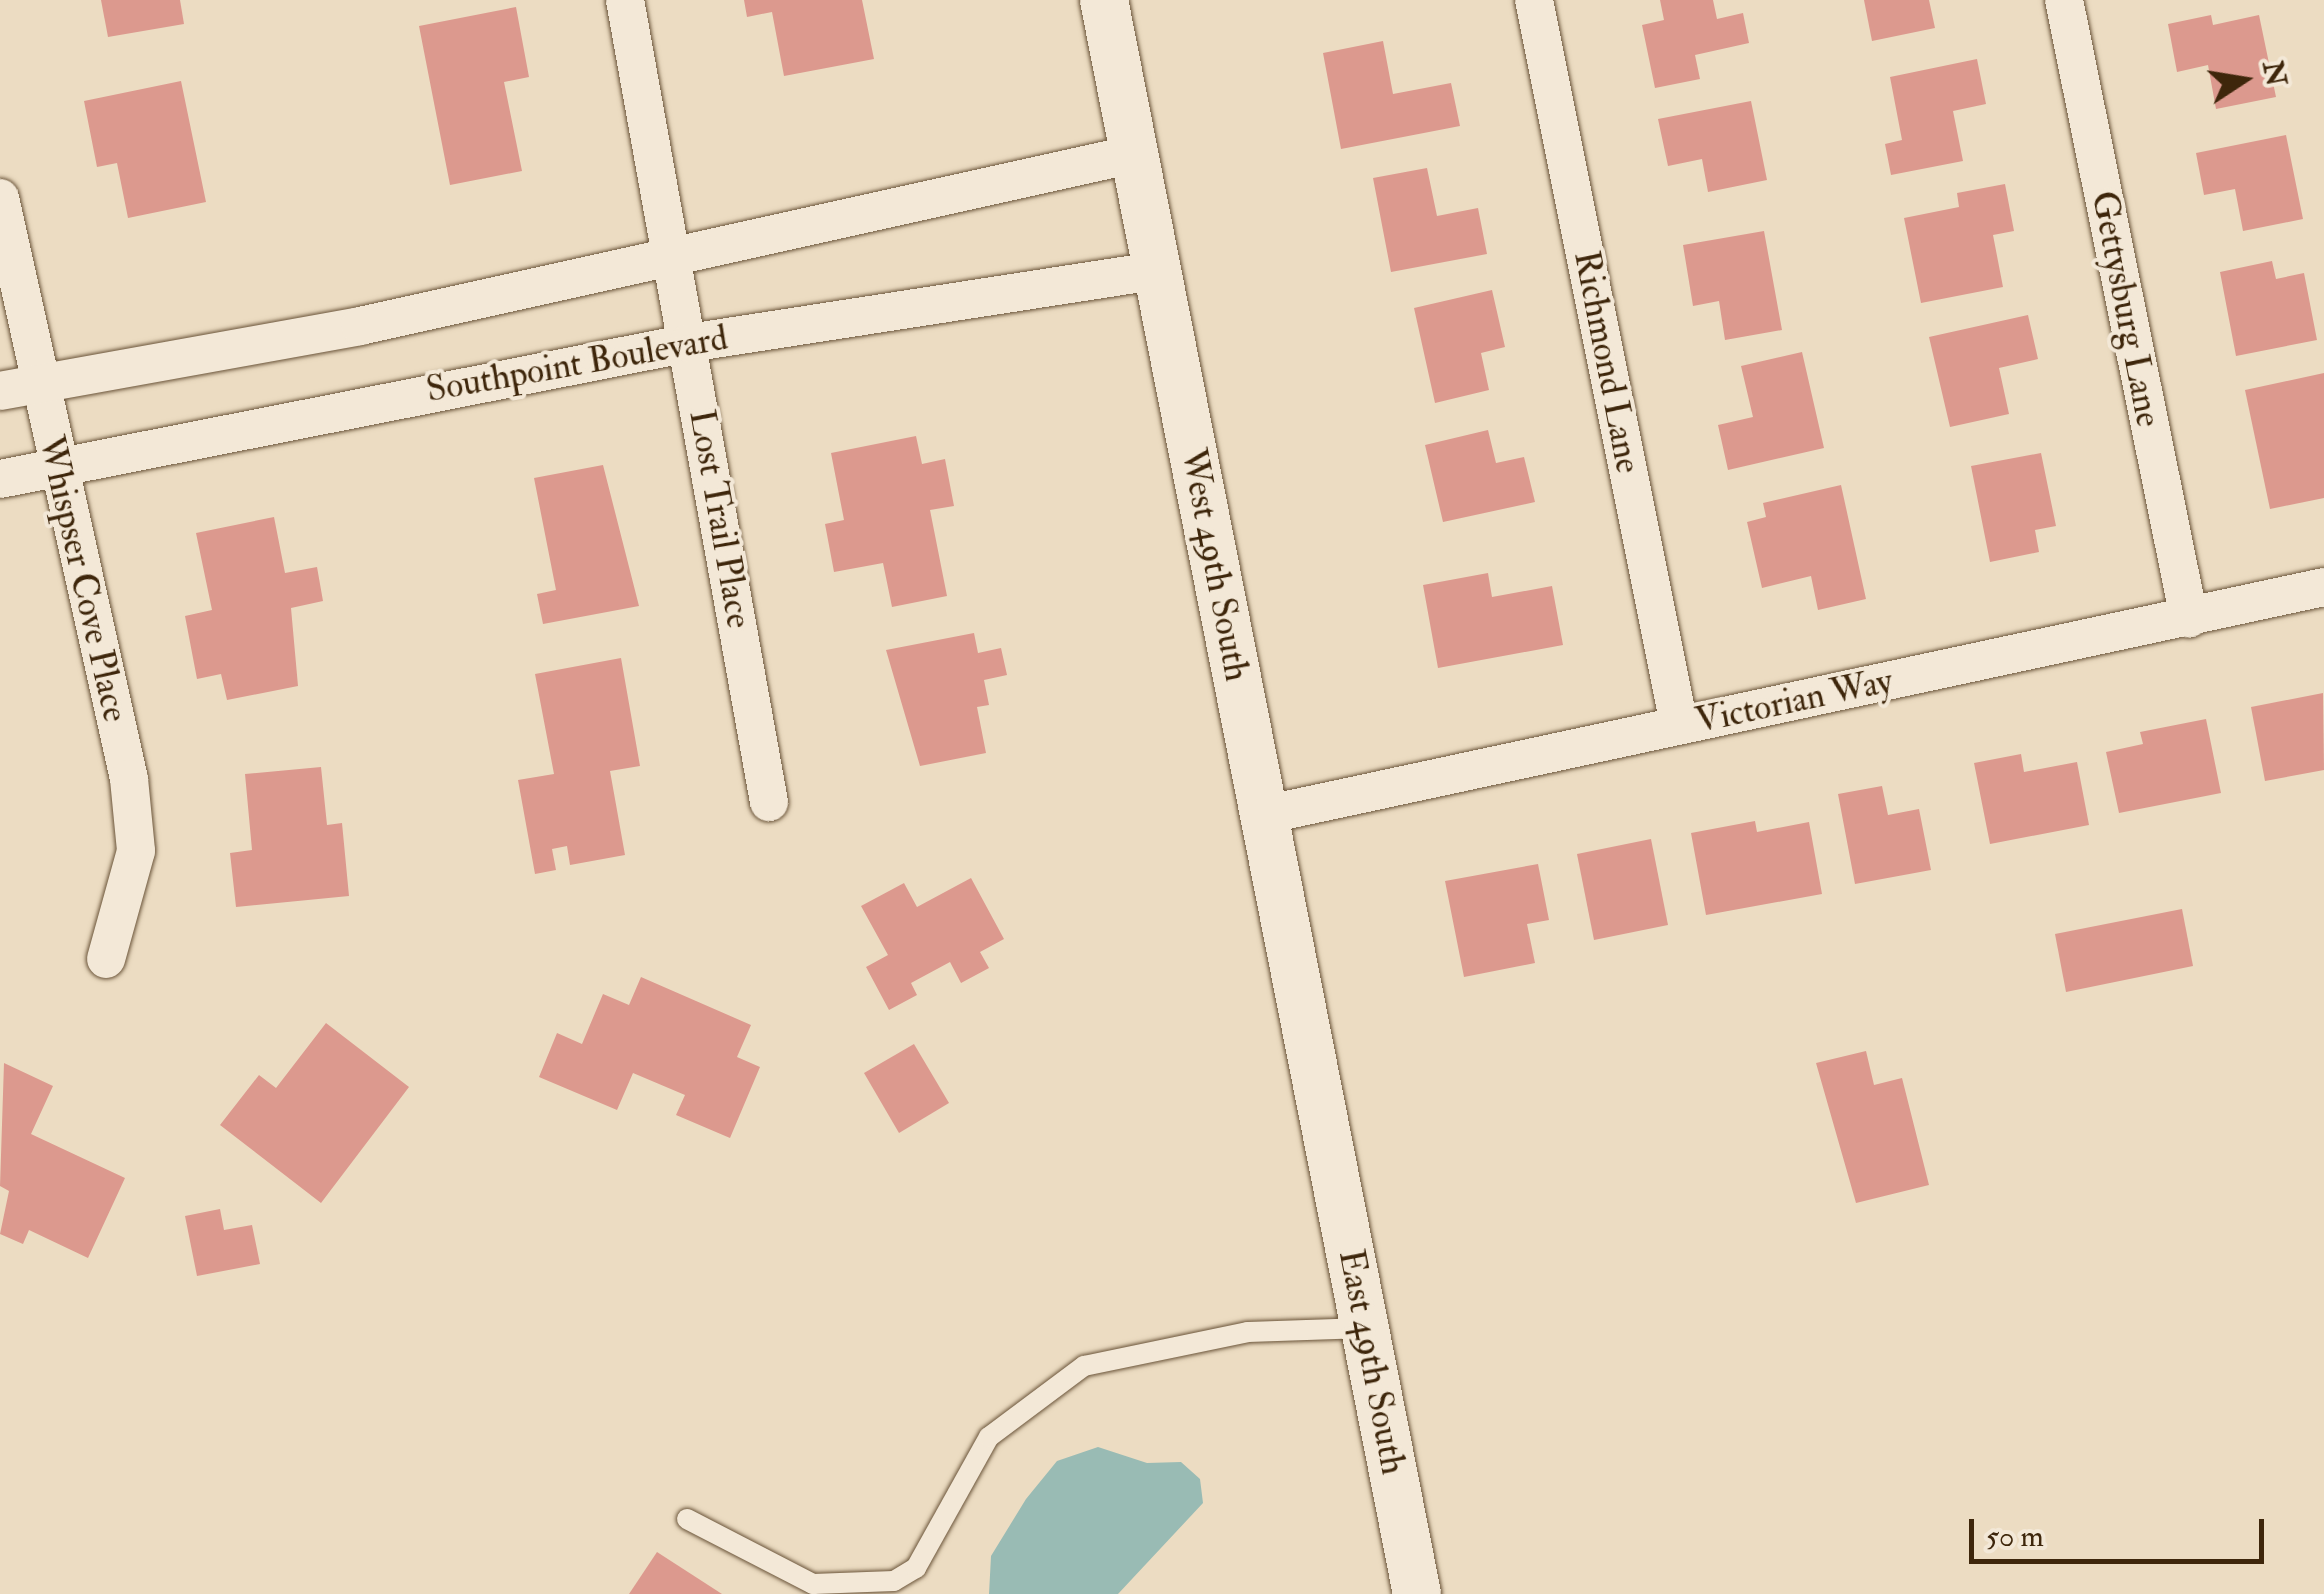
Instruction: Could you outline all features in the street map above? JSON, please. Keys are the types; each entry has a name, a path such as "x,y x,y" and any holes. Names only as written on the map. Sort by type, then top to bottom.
{"street":[{"name":"Lost Trail Place","path":"625,0 668,257 689,343 769,802"},
{"name":"West 49th South","path":"1104,0 1326,1130"},
{"name":"Richmond Lane","path":"1534,0 1680,724"},
{"name":"Gettysburg Lane","path":"2064,0 2189,618"},
{"path":"0,392 40,388 668,257 1134,154"},
{"name":"Whispser Cove Place","path":"0,198 134,832 106,959"},
{"name":"Southpoint Boulevard","path":"0,479 689,343 1158,270"},
{"name":"Victorian Way","path":"1264,815 2324,588"},
{"name":"East 49th South","path":"1326,1130 1418,1594"}],"lane":[{"path":"687,1519 813,1584 894,1581 916,1568 989,1437 1084,1366 1248,1332 1365,1328"}],"water":[{"path":"1098,1447 1147,1463 1181,1462 1200,1479 1203,1503 1118,1594 989,1594 991,1556 1026,1499 1057,1461"}],"building":[{"path":"101,0 180,0 184,24 108,37"},
{"path":"744,0 862,0 874,59 784,76 772,12 747,17"},
{"path":"1660,0 1713,0 1717,19 1743,13 1749,43 1695,55 1700,79 1655,88 1642,25 1664,20"},
{"path":"1864,0 1929,0 1935,28 1872,41"},
{"path":"516,7 529,77 504,82 522,171 450,185 419,26"},
{"path":"2211,15 2213,25 2259,15 2276,97 2216,109 2208,65 2177,72 2168,24"},
{"path":"1383,41 1393,94 1451,83 1460,126 1341,149 1323,53"},
{"path":"1977,59 1986,104 1953,111 1963,161 1891,175 1885,144 1902,140 1890,77"},
{"path":"181,81 206,202 128,218 117,163 97,167 84,101"},
{"path":"1751,101 1767,180 1708,192 1702,159 1668,166 1658,119"},
{"path":"2286,135 2303,219 2243,231 2235,189 2204,195 2196,153"},
{"path":"1427,168 1437,216 1478,208 1487,254 1391,272 1373,178"},
{"path":"2005,184 2014,231 1993,235 2003,287 1921,303 1904,218 1959,207 1957,193"},
{"path":"1764,231 1782,330 1725,340 1719,301 1693,306 1683,245"},
{"path":"2272,261 2276,279 2304,273 2317,340 2236,356 2220,272"},
{"path":"1492,290 1505,347 1481,353 1489,390 1435,403 1414,308"},
{"path":"2028,315 2038,359 1999,368 2009,414 1950,427 1929,337"},
{"path":"1802,352 1824,448 1728,470 1718,425 1753,417 1741,366"},
{"path":"2324,373 2324,498 2270,509 2245,390"},
{"path":"1488,430 1496,463 1524,457 1535,502 1443,522 1425,445"},
{"path":"916,436 922,464 945,459 954,506 930,510 947,596 892,607 883,563 834,572 825,524 844,520 831,453"},
{"path":"2041,453 2056,526 2035,530 2039,552 1990,562 1971,466"},
{"path":"603,465 639,606 543,624 537,594 556,590 534,478"},
{"path":"1841,485 1866,599 1818,610 1811,576 1762,588 1747,522 1766,517 1763,503"},
{"path":"274,517 285,573 317,567 323,601 291,608 298,686 227,700 221,674 197,679 185,616 212,610 196,533"},
{"path":"1488,573 1492,597 1552,586 1563,645 1438,668 1423,585"},
{"path":"974,633 978,653 1001,648 1007,675 984,680 989,705 977,707 986,753 920,766 886,650"},
{"path":"621,658 640,766 610,771 625,855 570,865 567,846 552,849 556,870 535,874 518,780 554,774 535,674"},
{"path":"2323,693 2324,770 2265,781 2251,707"},
{"path":"2206,719 2221,793 2119,813 2106,752 2143,744 2140,732"},
{"path":"2021,754 2024,772 2077,762 2089,825 1990,844 1974,763"},
{"path":"321,767 327,825 342,823 349,896 236,907 230,853 252,850 245,774"},
{"path":"1882,786 1888,815 1919,809 1931,870 1855,884 1838,794"},
{"path":"1755,821 1757,832 1809,822 1822,894 1706,915 1691,833"},
{"path":"1651,839 1668,925 1594,940 1577,854"},
{"path":"1538,864 1549,920 1527,924 1535,963 1464,977 1445,881"},
{"path":"971,878 1004,939 980,952 989,968 961,983 950,962 911,983 917,995 889,1010 866,967 888,955 861,906 904,883 917,907"},
{"path":"2182,909 2193,966 2066,992 2055,934"},
{"path":"641,977 751,1025 737,1057 760,1067 730,1138 676,1115 685,1095 633,1073 617,1110 539,1077 557,1033 582,1044 603,994 629,1005"},
{"path":"326,1023 409,1087 321,1203 220,1125 259,1075 276,1088"},
{"path":"914,1044 949,1103 899,1133 864,1073"},
{"path":"1866,1051 1874,1085 1902,1078 1929,1185 1856,1203 1816,1063"},
{"path":"4,1063 53,1086 31,1134 125,1178 88,1258 29,1230 23,1244 0,1234 9,1191 0,1186"},
{"path":"220,1209 224,1230 252,1225 260,1264 197,1276 185,1216"},
{"path":"657,1552 722,1594 629,1594"}]}
